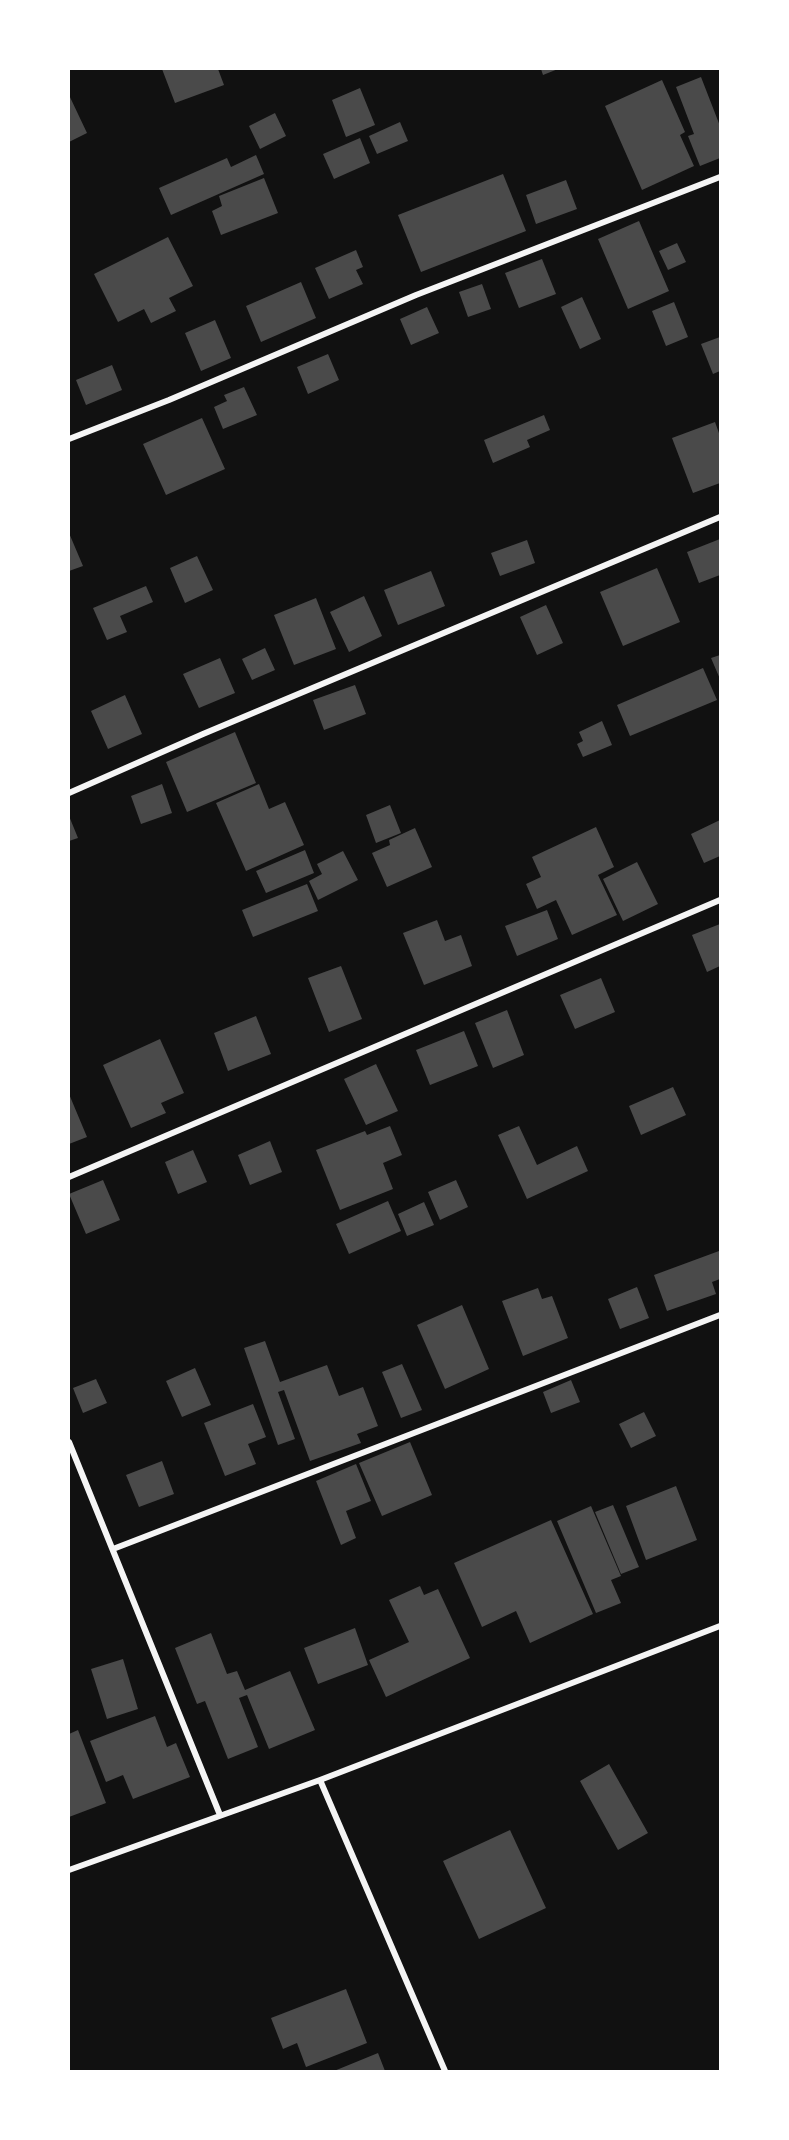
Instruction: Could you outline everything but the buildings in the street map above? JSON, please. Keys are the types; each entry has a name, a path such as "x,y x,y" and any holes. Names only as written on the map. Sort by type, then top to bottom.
{"street":[{"path":"69,439 169,400 416,295 720,177"},
{"path":"69,793 203,734 720,517"},
{"path":"69,1177 720,900"},
{"path":"113,1548 720,1315"},
{"path":"69,1443 220,1815"},
{"path":"69,1870 320,1780 720,1626"},
{"path":"320,1780 445,2071"}]}
